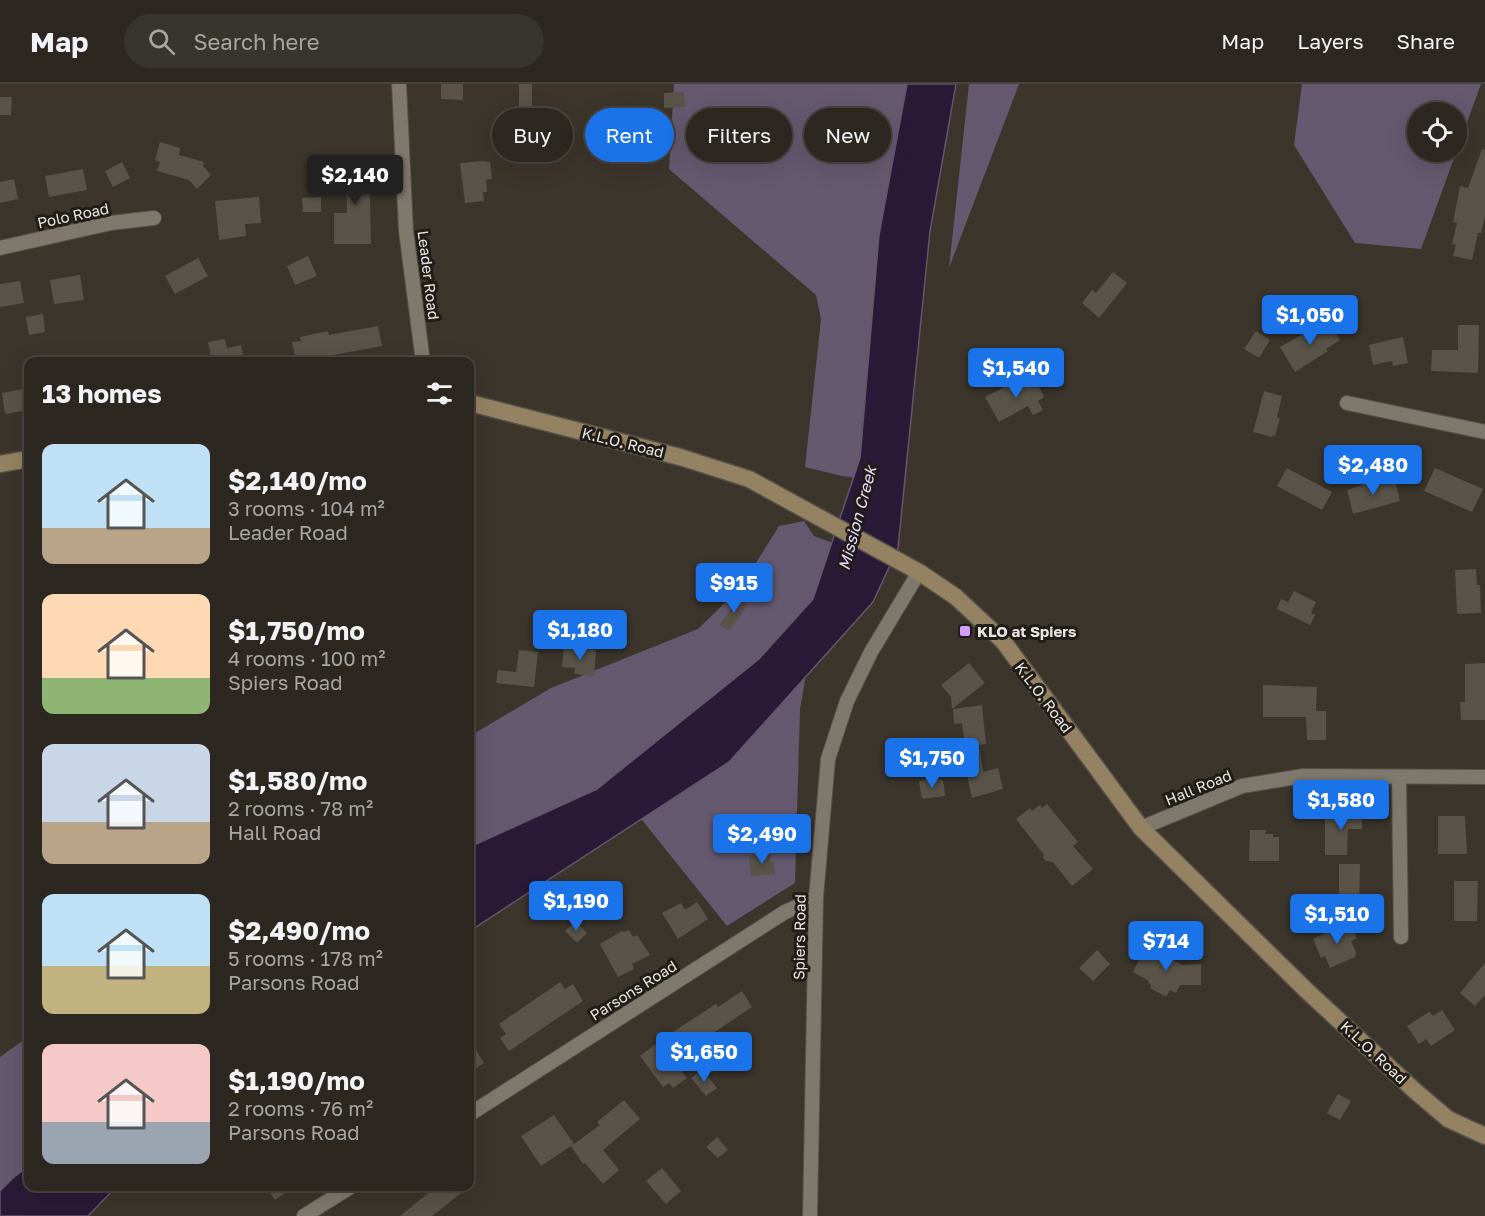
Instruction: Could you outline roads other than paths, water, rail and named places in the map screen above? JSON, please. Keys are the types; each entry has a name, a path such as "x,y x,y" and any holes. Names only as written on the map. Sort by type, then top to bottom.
{"main road":[{"name":"K.L.O. Road","path":"474,404 680,457 749,479 919,572 956,597 1003,641 1142,828 1306,990 1414,1090 1449,1119 1485,1136"},
{"path":"0,464 24,460"}],"street":[{"name":"Leader Road","path":"399,84 406,231 422,357"},
{"name":"Polo Road","path":"0,248 111,223 154,218"},
{"path":"1347,403 1485,432"},
{"name":"Spiers Road","path":"810,1216 816,898 828,759 847,701 871,652 919,572"},
{"name":"Hall Road","path":"1142,828 1242,786 1303,776 1485,777"},
{"path":"1399,777 1401,937"},
{"name":"Parsons Road","path":"474,1111 785,912 816,898"},
{"path":"304,1216 344,1191"}],"water":[{"name":"Mission Creek","path":"907,84 956,84 930,231 898,548 873,602 729,762 474,928 474,845 597,789 759,659 813,599 860,458 879,235"},
{"path":"24,1170 24,1191 112,1191 88,1216 0,1216 0,1191"}],"place":[{"name":"KLO at Spiers","path":"965,631"}]}
